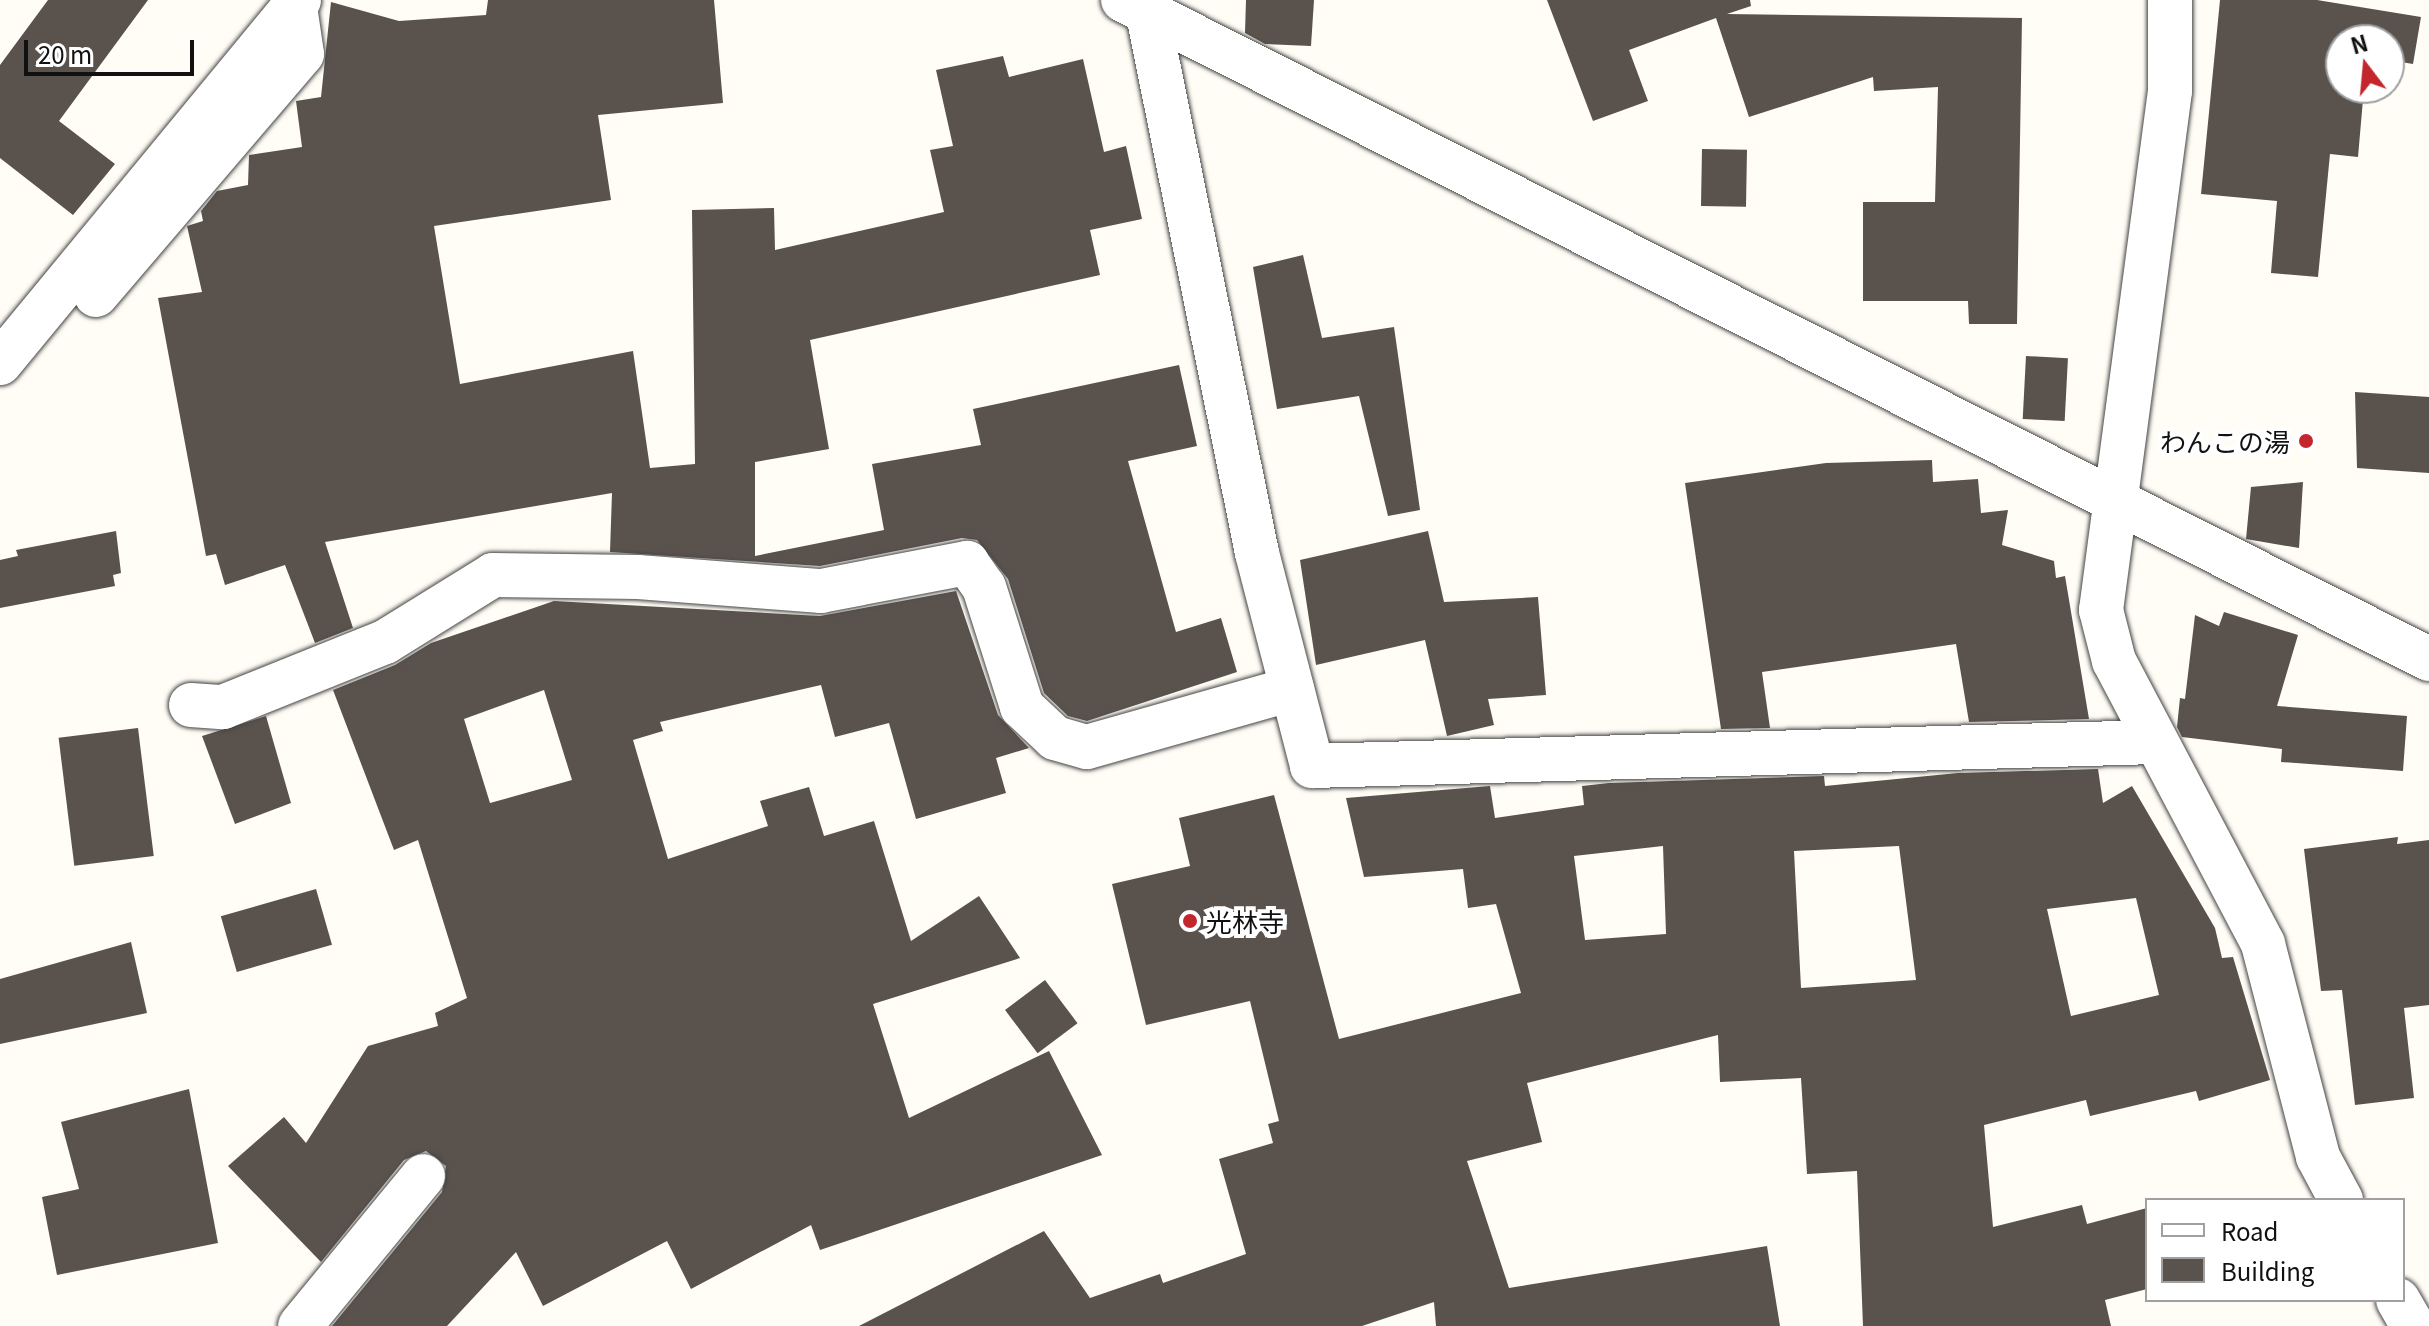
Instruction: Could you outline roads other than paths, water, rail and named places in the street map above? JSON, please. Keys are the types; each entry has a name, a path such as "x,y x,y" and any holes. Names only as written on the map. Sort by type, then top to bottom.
{"street":[{"path":"2170,0 2170,91 2101,610 2114,661 2263,944 2318,1157 2340,1198"},
{"path":"96,295 302,54 296,2"},
{"path":"0,363 296,2"},
{"path":"1139,5 2114,502 2429,659"},
{"path":"1139,5 1257,553 1312,766 2155,742"},
{"path":"191,705 223,707 385,642 493,575 638,577 821,591 967,563 984,587 1022,707 1055,738 1087,747 1292,689"},
{"path":"300,1326 423,1176"},
{"path":"2399,1302 2413,1326"}],"place":[{"name":"わんこの湯","path":"2306,441"},
{"name":"光林寺","path":"1190,921"}]}
